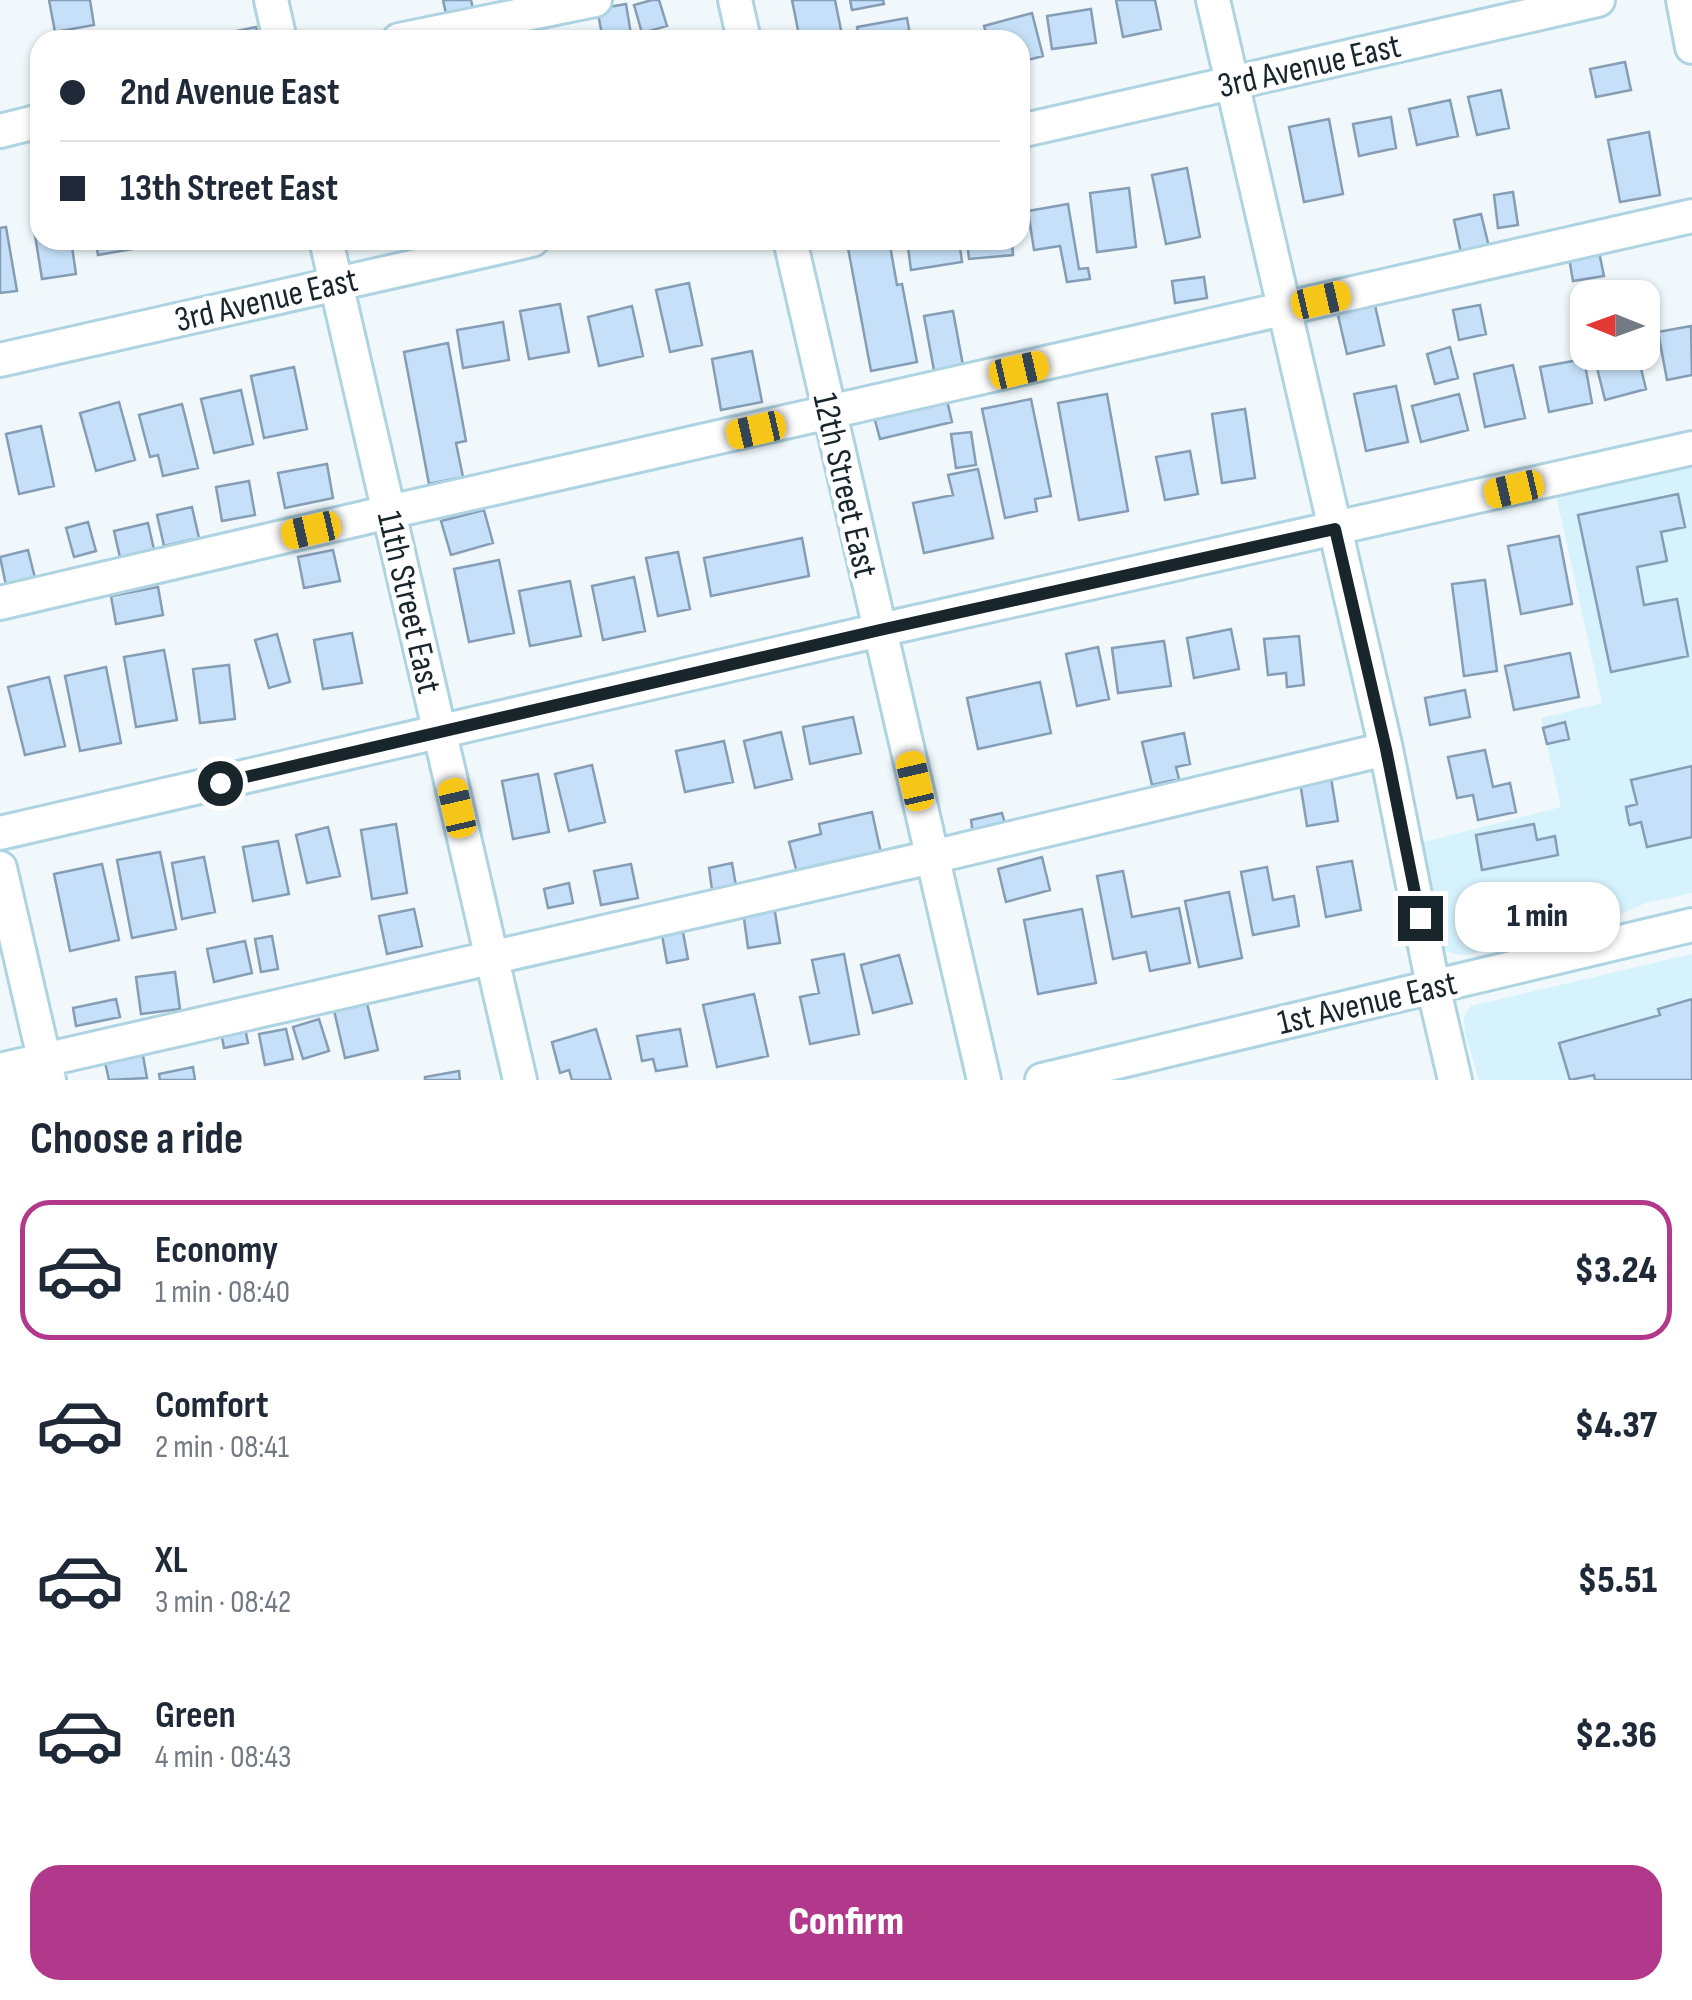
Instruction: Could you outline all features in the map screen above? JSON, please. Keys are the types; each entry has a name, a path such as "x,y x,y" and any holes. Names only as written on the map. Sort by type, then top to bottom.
{"street":[{"path":"271,0 278,30"},
{"path":"448,30 595,0"},
{"path":"735,0 742,30"},
{"path":"1213,0 1386,749 1454,1080"},
{"name":"3rd Avenue East","path":"1030,129 1598,0"},
{"path":"1683,0 1692,46"},
{"path":"0,131 30,124"},
{"path":"0,604 1692,216"},
{"name":"11th Street East","path":"328,250 520,1080"},
{"name":"3rd Avenue East","path":"0,360 486,250"},
{"name":"12th Street East","path":"792,250 984,1080"},
{"path":"0,833 1692,448"},
{"path":"0,1070 46,1070 491,956 1386,749"},
{"path":"0,868 46,1070"},
{"name":"1st Avenue East","path":"1042,1080 1692,925"}],"shaded area":[{"path":"1692,464 1692,893 1467,955 1446,951 1441,946 1416,844 1561,807 1541,718 1602,703 1556,495"},
{"path":"1692,954 1692,1080 1479,1080 1465,1033 1464,1017 1471,1006"}],"building":[{"path":"49,0 90,0 94,25 55,30"},
{"path":"443,0 471,0 473,9 446,14"},
{"path":"659,0 667,26 641,30 634,5"},
{"path":"792,0 835,0 841,30 798,30"},
{"path":"850,0 883,0 884,4 852,10"},
{"path":"1116,0 1155,0 1161,29 1123,37"},
{"path":"626,4 630,30 601,30 597,9"},
{"path":"1091,9 1096,43 1052,49 1047,16"},
{"path":"1032,13 1043,56 1030,59 1030,30 985,30 984,26"},
{"path":"907,18 909,30 858,30 857,27"},
{"path":"1625,62 1631,90 1596,97 1590,69"},
{"path":"1501,90 1509,128 1477,135 1468,97"},
{"path":"1450,100 1458,136 1417,145 1409,109"},
{"path":"1391,117 1396,148 1359,156 1353,124"},
{"path":"1329,119 1343,194 1304,202 1289,127"},
{"path":"1649,132 1660,195 1620,202 1608,140"},
{"path":"1187,168 1200,237 1166,244 1152,175"},
{"path":"1129,188 1136,247 1097,252 1090,193"},
{"path":"1513,192 1518,225 1498,228 1494,195"},
{"path":"1068,204 1079,269 1088,268 1090,279 1067,282 1060,246 1034,250 1030,211"},
{"path":"1481,214 1489,247 1461,253 1454,220"},
{"path":"6,227 17,291 0,293 0,228"},
{"path":"1598,247 1604,276 1573,280 1568,252"},
{"path":"37,250 72,250 76,274 42,279"},
{"path":"97,250 127,250 98,255"},
{"path":"848,250 891,250 897,285 902,284 917,362 871,371"},
{"path":"908,250 960,250 962,262 911,270"},
{"path":"968,250 1013,250 1013,255 969,259"},
{"path":"1204,277 1207,298 1175,303 1172,281"},
{"path":"689,283 702,345 670,352 656,290"},
{"path":"1374,301 1384,345 1347,354 1337,311"},
{"path":"560,304 569,352 529,359 520,311"},
{"path":"1480,305 1486,334 1459,340 1453,310"},
{"path":"632,306 643,356 599,366 588,317"},
{"path":"953,311 964,371 935,376 924,316"},
{"path":"503,322 509,360 463,368 457,330"},
{"path":"1691,326 1692,375 1667,380 1660,332"},
{"path":"448,343 466,441 456,443 463,477 429,484 404,352"},
{"path":"1450,347 1458,378 1435,384 1427,354"},
{"path":"752,351 762,402 721,410 712,359"},
{"path":"1570,362 1570,370 1586,370 1592,403 1549,412 1540,367"},
{"path":"1513,365 1525,418 1485,427 1474,374"},
{"path":"294,367 307,429 264,438 251,376"},
{"path":"1598,370 1641,370 1646,389 1605,400"},
{"path":"1396,386 1408,442 1366,451 1354,394"},
{"path":"241,390 253,444 214,453 201,399"},
{"path":"1107,394 1128,511 1079,520 1058,403"},
{"path":"1459,394 1468,430 1421,442 1412,406"},
{"path":"946,396 952,422 880,439 873,413"},
{"path":"1031,399 1051,496 1035,499 1037,511 1005,518 982,409"},
{"path":"119,402 135,460 96,471 80,413"},
{"path":"182,404 198,468 163,476 158,455 150,457 139,415"},
{"path":"1245,409 1255,478 1222,483 1212,414"},
{"path":"41,426 54,486 19,494 6,434"},
{"path":"971,432 976,465 956,468 951,434"},
{"path":"1190,451 1198,494 1165,500 1156,457"},
{"path":"327,464 333,498 285,508 278,473"},
{"path":"978,469 993,538 924,553 913,503 953,495 948,475"},
{"path":"249,481 255,515 222,521 216,487"},
{"path":"1678,494 1685,527 1661,532 1667,561 1637,567 1644,605 1677,599 1688,656 1611,672 1578,515"},
{"path":"192,507 199,538 164,546 157,515"},
{"path":"484,510 493,543 451,555 441,521"},
{"path":"88,522 96,551 74,557 66,528"},
{"path":"148,523 155,554 121,562 114,531"},
{"path":"1559,536 1572,604 1521,614 1508,546"},
{"path":"802,538 809,576 711,596 704,558"},
{"path":"28,550 36,582 7,590 0,557"},
{"path":"333,550 340,581 304,588 298,557"},
{"path":"678,552 690,609 658,616 646,558"},
{"path":"499,560 514,633 469,642 454,569"},
{"path":"634,577 645,631 603,640 592,586"},
{"path":"1485,580 1497,671 1464,676 1452,584"},
{"path":"570,581 581,636 530,646 519,591"},
{"path":"158,587 163,615 116,624 111,596"},
{"path":"1231,629 1239,669 1194,678 1187,638"},
{"path":"352,633 362,683 323,689 314,640"},
{"path":"277,634 290,682 269,688 255,640"},
{"path":"1299,636 1304,685 1287,687 1286,673 1268,675 1264,639"},
{"path":"1164,641 1171,686 1118,693 1112,648"},
{"path":"1098,647 1109,699 1077,706 1066,654"},
{"path":"164,650 177,720 136,727 124,657"},
{"path":"1570,653 1579,697 1514,710 1505,666"},
{"path":"229,665 235,719 200,723 193,669"},
{"path":"106,667 121,743 80,751 65,676"},
{"path":"49,677 65,746 25,755 8,687"},
{"path":"1040,682 1051,733 978,749 967,698"},
{"path":"1465,690 1470,717 1430,725 1425,698"},
{"path":"853,717 861,753 810,764 803,727"},
{"path":"1565,722 1569,739 1547,744 1543,728"},
{"path":"781,732 792,779 755,788 744,741"},
{"path":"1184,733 1190,764 1176,767 1179,779 1152,785 1142,742"},
{"path":"724,741 733,782 685,792 676,751"},
{"path":"1485,750 1493,787 1510,783 1516,812 1478,820 1473,795 1457,798 1448,757"},
{"path":"592,765 605,822 569,831 555,774"},
{"path":"1692,766 1692,837 1647,847 1641,822 1629,823 1626,807 1637,804 1631,780"},
{"path":"1330,771 1338,821 1307,826 1299,776"},
{"path":"538,774 549,832 513,839 502,781"},
{"path":"872,812 881,853 797,873 789,842 821,834 819,824"},
{"path":"1002,813 1006,827 973,834 971,820"},
{"path":"396,824 407,893 372,899 361,830"},
{"path":"1534,824 1537,840 1555,836 1558,855 1482,870 1476,835"},
{"path":"328,827 340,876 307,883 296,835"},
{"path":"278,841 289,894 253,901 243,847"},
{"path":"160,852 176,929 132,938 117,860"},
{"path":"204,857 215,912 182,919 172,863"},
{"path":"1042,857 1050,890 1006,902 998,869"},
{"path":"1352,861 1361,910 1326,917 1317,867"},
{"path":"732,863 736,886 712,890 709,868"},
{"path":"102,864 119,940 70,951 54,874"},
{"path":"631,864 638,898 601,905 594,871"},
{"path":"1267,867 1273,900 1294,896 1299,926 1253,935 1241,872"},
{"path":"1123,871 1132,917 1179,908 1190,963 1150,971 1146,952 1113,959 1097,876"},
{"path":"569,883 573,903 548,908 544,889"},
{"path":"1229,892 1242,958 1199,967 1185,901"},
{"path":"774,906 780,943 748,948 743,911"},
{"path":"414,909 422,946 387,954 379,916"},
{"path":"1082,909 1096,983 1038,994 1024,920"},
{"path":"683,932 688,959 667,963 662,935"},
{"path":"272,936 278,969 261,972 255,939"},
{"path":"245,941 252,973 214,982 207,949"},
{"path":"844,954 859,1034 810,1044 800,997 819,993 812,960"},
{"path":"899,955 912,1003 873,1013 861,965"},
{"path":"175,972 180,1009 141,1014 136,977"},
{"path":"754,994 768,1056 717,1067 703,1005"},
{"path":"116,999 120,1017 76,1026 73,1008"},
{"path":"366,999 378,1050 345,1058 333,1006"},
{"path":"1692,999 1692,1080 1595,1080 1594,1075 1570,1080 1559,1043 1660,1015 1658,1009"},
{"path":"319,1019 329,1051 303,1059 293,1027"},
{"path":"244,1023 248,1043 224,1048 220,1027"},
{"path":"286,1029 293,1059 265,1065 259,1034"},
{"path":"596,1029 611,1080 572,1080 569,1070 560,1073 552,1042"},
{"path":"680,1029 687,1066 656,1071 653,1059 642,1061 637,1036"},
{"path":"142,1050 147,1078 109,1080 104,1058"},
{"path":"193,1067 195,1080 160,1080 159,1074"},
{"path":"459,1071 460,1080 425,1080 425,1077"}],"route":[{"path":"220,783 1335,529 1420,918"}]}
